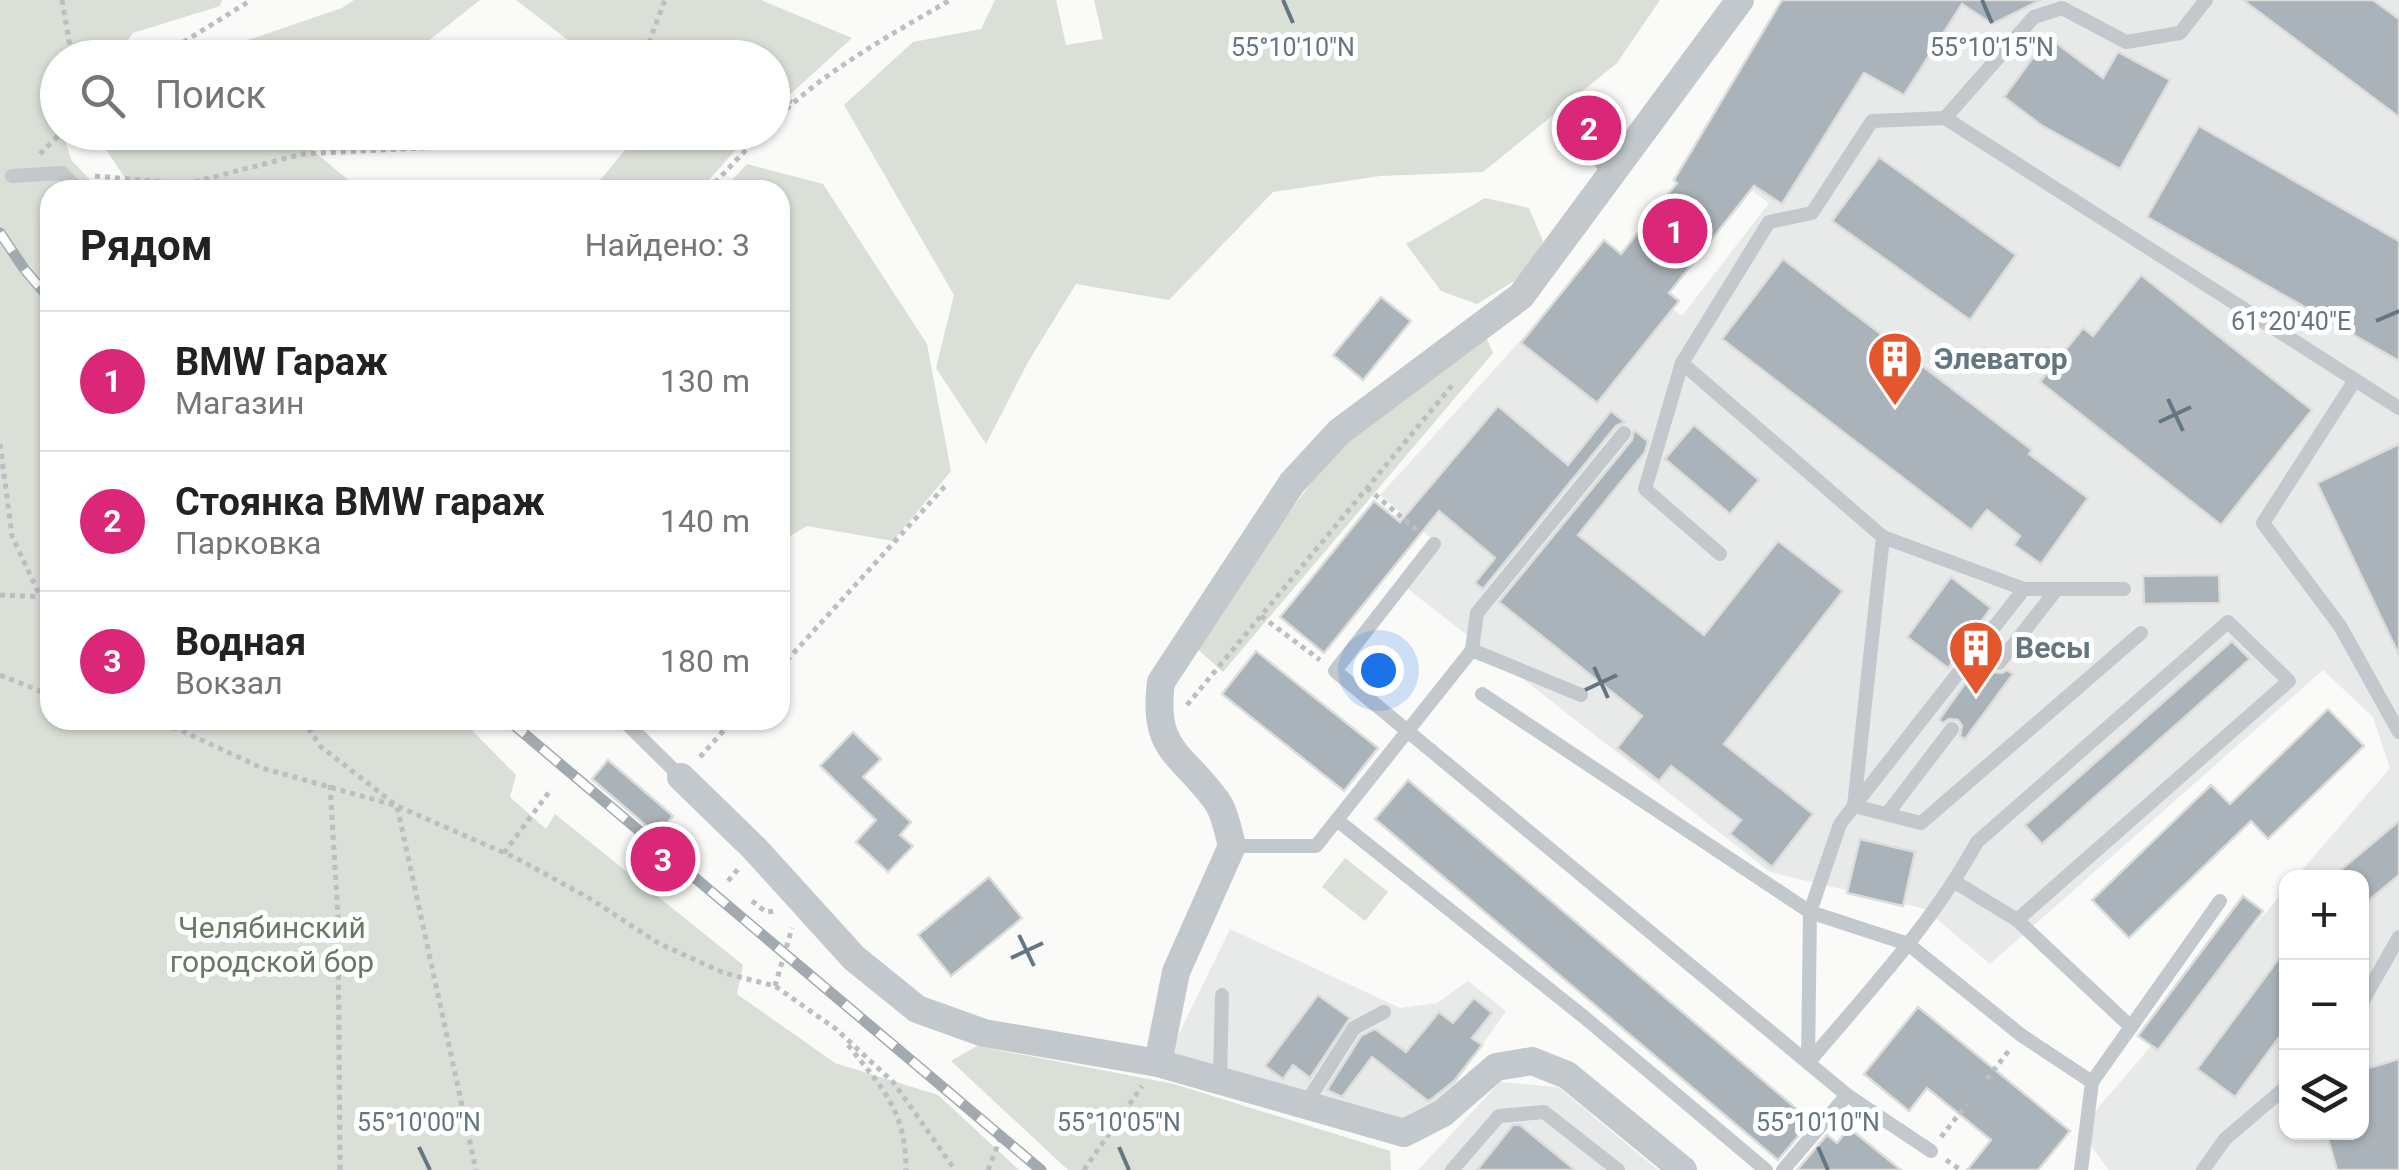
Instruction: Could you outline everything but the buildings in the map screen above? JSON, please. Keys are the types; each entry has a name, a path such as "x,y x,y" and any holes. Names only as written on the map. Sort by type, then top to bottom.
{"street":[{"path":"1158,1063 1176,972 1232,846 1218,802 1176,758 1162,734 1158,707 1161,682 1292,484 1340,432 1521,296 1740,0"},
{"path":"681,777 755,850 854,958 917,1008 984,1033 1158,1063 1404,1133 1442,1113 1496,1067 1532,1062 1567,1075 1683,1170"}],"lane":[{"path":"1945,118 2034,17 2062,8 2126,42 2180,33 2206,0"},
{"path":"1720,554 1645,489 1682,363 1769,222 1812,213 1872,122 1945,118 2399,408"},
{"path":"1564,123 1612,174"},
{"path":"12,176 62,173 69,180"},
{"path":"1682,363 1884,537 2024,589 2124,589"},
{"path":"2355,380 2263,523 2340,626 2399,732"},
{"path":"1232,846 1316,846 1472,650 1477,613 1624,433"},
{"path":"1854,806 1884,537"},
{"path":"1434,544 1335,670 1848,1095 1931,1150"},
{"path":"1808,1062 1810,912 1840,824 2024,589"},
{"path":"1999,663 2057,589"},
{"path":"1808,1062 1908,944 1955,882 1977,842 2228,622 2289,681 2017,920"},
{"path":"1854,806 1921,823 2142,633"},
{"path":"1472,650 1581,694"},
{"path":"1482,694 1810,912 1908,944 2021,1035 2092,1082"},
{"path":"1887,814 1952,729"},
{"path":"633,730 681,777"},
{"path":"1337,820 1584,1017 1766,1170"},
{"path":"1955,882 2017,920 2131,1027"},
{"path":"2081,1170 2092,1082 2220,901"},
{"path":"2369,990 2399,937"},
{"path":"1220,1081 1222,995"},
{"path":"1304,1105 1354,1028 1384,1012"},
{"path":"2203,1170 2225,1139 2279,1094"},
{"path":"1783,1170 1848,1095"},
{"path":"1452,1170 1499,1116 1544,1112 1618,1170"}],"path":[{"path":"62,0 69,40"},
{"path":"650,40 665,0"},
{"path":"792,102 882,40 950,0"},
{"path":"187,40 248,2"},
{"path":"202,180 303,154 383,150"},
{"path":"717,180 746,150"},
{"path":"62,173 141,180"},
{"path":"1162,734 1460,375"},
{"path":"0,444 12,536 40,596 0,595"},
{"path":"790,657 946,485"},
{"path":"1367,488 1434,544"},
{"path":"1261,616 1335,670"},
{"path":"0,676 40,692"},
{"path":"180,730 262,768 397,806 504,852 589,898 658,943 724,973 775,986 836,1029 894,1083 955,1170"},
{"path":"309,730 320,746 397,806 476,1170"},
{"path":"681,777 724,730"},
{"path":"330,785 338,917 340,1170"},
{"path":"504,852 523,822 550,792"},
{"path":"752,901 766,912"},
{"path":"775,986 786,945"},
{"path":"836,1029 894,1103 906,1147 906,1170"},
{"path":"1986,1079 2021,1035"},
{"path":"1084,1170 1158,1063"},
{"path":"988,1170 1002,1134"}],"shaded area":[{"path":"1781,0 2399,0 2399,1170 2109,1170 2079,1130 2279,897 2279,1140 2369,1140 2369,870 2302,870 2390,768 2373,717 2323,670 1990,964 1925,909 1770,872 1399,582 1432,539 1380,495 1601,252 1682,316 1769,203 1694,147"},
{"path":"1230,929 1400,1008 1437,1003 1468,981 1506,1011 1434,1114 1403,1124 1170,1052"},
{"path":"1500,1082 1558,1087 1658,1170 1418,1170"}],"green space":[{"name":"Челябинский городской бор","path":"0,0 222,0 220,6 133,33 128,40 40,40 40,150 68,150 72,161 90,180 40,180 40,730 472,730 516,775 510,797 546,829 555,814 743,965 737,994 835,1063 938,1095 1019,1170 0,1170"},
{"path":"354,0 480,0 429,40 248,40 342,8"},
{"path":"516,0 761,0 852,38 790,95 790,40 568,40"},
{"path":"995,0 1056,0 1066,45 1103,39 1094,0 1660,0 1617,63 1483,172 1380,176 1273,192 1169,300 1076,284 1028,362 986,444 936,368 954,295 844,105 913,42 981,29"},
{"path":"106,150 312,150 348,180 126,180"},
{"path":"625,150 735,150 709,180 600,180"},
{"path":"747,164 823,184 927,344 951,471 893,541 807,526 790,536 790,180 732,180"},
{"path":"1485,198 1529,208 1543,241 1530,271 1477,304 1441,291 1406,244"},
{"path":"1486,337 1493,353 1223,672 1193,645 1335,450"},
{"path":"1345,858 1388,892 1365,921 1322,887"},
{"path":"977,1046 1174,1084 1390,1151 1391,1170 1068,1170 951,1061"}],"railway":[{"path":"0,233 40,287"},
{"path":"520,730 1041,1170"}],"place":[{"name":"Стоянка BMW гараж","path":"1589,128"},
{"name":"BMW Гараж","path":"1675,231"},
{"name":"Элеватор","path":"1895,408"},
{"name":"Весы","path":"1976,697"},
{"name":"Водная","path":"663,859"}]}
